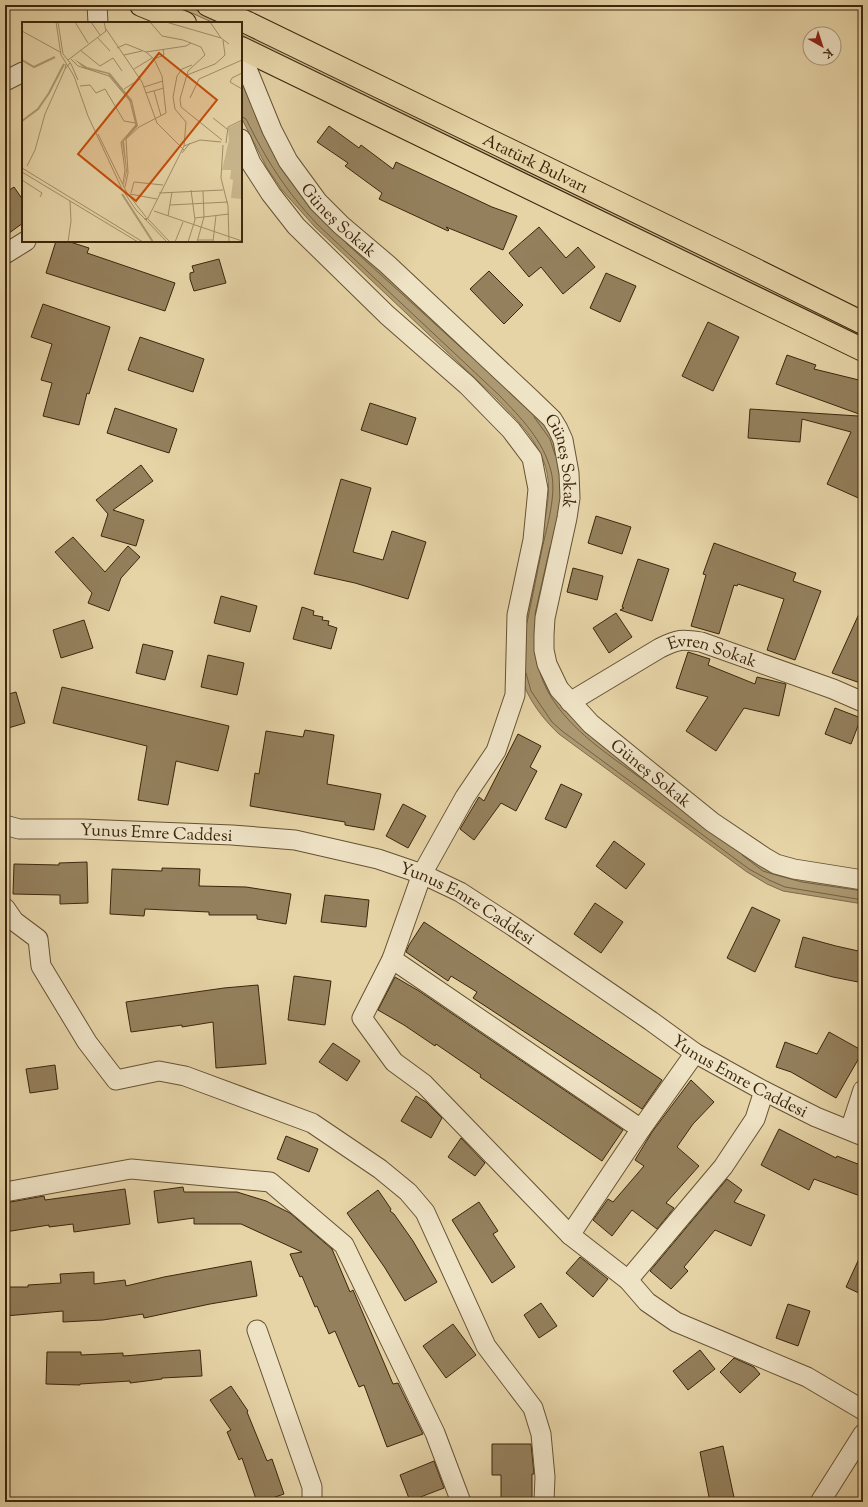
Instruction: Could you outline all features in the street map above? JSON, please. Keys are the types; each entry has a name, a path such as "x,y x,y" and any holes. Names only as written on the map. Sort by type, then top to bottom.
{"main road":[{"path":"141,5 183,22"},
{"name":"Atatürk Bulvarı","path":"208,5 248,23 863,323"},
{"name":"Atatürk Bulvarı","path":"242,48 863,350"}],"street":[{"path":"97,5 98,22"},
{"name":"Güneş Sokak","path":"242,56 272,130 288,161 318,202 341,225 387,264 542,409 552,419 558,429 562,440 569,473 570,498 545,618 544,650 547,664 559,689 591,724 712,822 764,857 776,864 794,869 863,880"},
{"path":"5,81 22,72"},
{"path":"242,141 255,169 271,194 296,226 387,315 467,384 511,430 532,458 538,489 534,540 517,615 515,695 496,751 465,797 422,874 392,959 362,1018 394,1062 424,1084 570,1235 628,1280 647,1302 676,1322 807,1377 863,1410"},
{"path":"5,254 24,242"},
{"name":"Evren Sokak","path":"570,702 660,648 675,641 686,640 701,642 833,689 863,702"},
{"name":"Yunus Emre Caddesi","path":"10,829 82,829 232,834 295,840 378,859 422,874 460,892 514,927 695,1053 764,1091 816,1117 856,1133"},
{"path":"5,908 14,921 38,939 41,966 88,1042 116,1080 160,1072 184,1076 312,1123 380,1169 408,1192 424,1212 486,1346 533,1408 541,1434 545,1477 544,1502"},
{"path":"392,959 641,1129"},
{"path":"570,1235 641,1129 695,1053"},
{"path":"856,1133 863,1090"},
{"path":"628,1280 723,1168 755,1119 764,1091"},
{"path":"5,1192 131,1170 270,1182 344,1245 435,1433 461,1502"},
{"path":"256,1330 312,1487 312,1502"},
{"path":"820,1502 863,1434"}],"shaded area":[{"path":"174,5 185,5 222,22 212,22"},
{"path":"242,31 863,333 863,337 242,35"}],"water":[{"path":"242,78 283,162 530,405 554,437 564,474 547,681 765,867 863,887 863,904 783,891 767,884 747,872 559,734 550,725 534,705 524,686 520,664 521,643 528,600 548,503 547,473 544,462 534,442 497,399 315,227 282,190 267,168 242,119"}],"building":[{"path":"329,126 359,148 361,145 393,169 396,162 492,207 517,216 503,250 446,227 449,230 448,231 379,199 382,193 345,166 348,163 317,142"},
{"path":"14,187 22,199 22,224 5,236 5,193"},
{"path":"539,227 566,258 578,247 595,267 563,294 541,267 529,277 509,253"},
{"path":"56,242 70,242 89,248 87,253 175,283 165,311 46,273"},
{"path":"219,259 226,283 194,291 190,279 190,273 194,272 192,266"},
{"path":"489,271 523,305 504,324 470,289"},
{"path":"606,273 636,286 620,322 590,308"},
{"path":"43,304 110,327 89,394 87,393 79,425 43,416 52,383 41,380 52,344 31,337"},
{"path":"708,322 739,337 713,391 682,376"},
{"path":"140,337 204,359 193,392 128,370"},
{"path":"787,355 816,365 814,369 863,381 863,500 827,484 851,432 802,419 800,442 748,438 750,409 858,416 859,414 776,384"},
{"path":"370,403 416,418 407,445 361,430"},
{"path":"115,408 177,429 169,453 107,433"},
{"path":"141,465 153,481 113,510 144,520 136,546 101,536 108,514 96,500"},
{"path":"341,479 371,488 353,552 383,560 392,531 426,542 408,599 355,583 314,574"},
{"path":"596,516 631,527 622,554 588,543"},
{"path":"73,537 105,572 128,546 140,557 121,578 109,611 88,603 92,593 55,552"},
{"path":"714,543 796,573 793,581 821,591 795,660 767,650 784,599 738,584 737,586 734,585 719,634 691,626 706,575 703,574"},
{"path":"638,559 669,569 652,621 620,610 624,608 622,607"},
{"path":"573,568 603,576 597,600 567,592"},
{"path":"221,596 257,606 250,632 214,623"},
{"path":"863,605 863,684 832,673"},
{"path":"302,607 314,611 313,615 323,617 322,620 329,621 328,625 337,628 331,649 293,639"},
{"path":"616,613 632,637 609,653 593,628"},
{"path":"84,620 93,648 61,658 53,630"},
{"path":"143,644 173,651 165,680 136,673"},
{"path":"688,652 710,659 708,665 755,684 757,677 786,684 779,716 744,708 716,751 686,731 708,697 676,688"},
{"path":"208,655 244,663 237,695 201,687"},
{"path":"62,687 229,726 218,771 176,761 168,805 138,800 147,746 53,723"},
{"path":"16,692 25,723 5,729 5,695"},
{"path":"835,708 861,718 851,744 825,734"},
{"path":"305,730 334,735 327,784 381,794 374,830 345,825 345,822 250,806 255,773 259,774 266,731 303,737"},
{"path":"518,734 541,746 530,767 537,771 516,811 501,803 474,840 460,829 479,797 484,801"},
{"path":"561,784 582,794 566,828 545,819"},
{"path":"403,804 426,816 408,848 386,836"},
{"path":"614,841 645,864 626,889 596,866"},
{"path":"87,862 88,903 60,904 60,895 13,894 14,864 59,865 59,863"},
{"path":"162,868 200,869 199,886 246,887 291,894 286,924 257,919 257,915 209,915 209,912 145,909 144,916 110,914 112,869 162,871"},
{"path":"325,895 369,900 366,927 321,922"},
{"path":"595,903 623,922 601,953 574,934"},
{"path":"752,907 780,920 755,972 727,958"},
{"path":"424,922 662,1080 642,1109 473,998 477,992 451,976 448,981 406,952"},
{"path":"803,937 863,952 863,983 795,967"},
{"path":"294,976 331,981 325,1025 288,1020"},
{"path":"395,977 419,991 623,1130 602,1161 480,1077 481,1075 436,1044 435,1046 404,1025 378,1010"},
{"path":"258,985 266,1064 216,1068 213,1022 182,1027 182,1025 131,1032 126,1002 224,988"},
{"path":"829,1032 863,1051 836,1098 791,1072 776,1067 785,1042 817,1054"},
{"path":"333,1043 360,1061 347,1081 319,1062"},
{"path":"55,1065 58,1089 30,1093 26,1069"},
{"path":"691,1080 714,1102 693,1124 677,1147 699,1166 666,1203 674,1208 657,1229 632,1210 612,1236 593,1220 608,1199 613,1202 644,1166 635,1160 652,1132"},
{"path":"416,1096 426,1102 442,1118 431,1138 401,1121"},
{"path":"779,1129 836,1158 837,1156 863,1166 863,1197 814,1179 809,1190 761,1165"},
{"path":"286,1136 318,1149 309,1172 277,1159"},
{"path":"461,1138 485,1163 475,1176 448,1157"},
{"path":"727,1179 742,1190 734,1202 765,1215 751,1246 715,1230 684,1267 688,1271 671,1289 650,1271"},
{"path":"183,1187 184,1192 237,1192 266,1201 290,1213 332,1249 350,1292 353,1290 393,1384 398,1383 423,1434 387,1447 364,1385 359,1387 335,1331 329,1334 317,1306 315,1307 302,1276 300,1277 290,1254 302,1252 241,1224 194,1224 194,1218 158,1223 154,1191"},
{"path":"125,1189 130,1224 74,1232 73,1224 49,1227 49,1225 5,1232 5,1203 44,1196 45,1200"},
{"path":"378,1190 391,1209 390,1211 394,1214 413,1241 437,1282 405,1301 385,1268 347,1213"},
{"path":"479,1202 498,1231 493,1234 515,1267 492,1283 452,1220"},
{"path":"863,1250 863,1295 846,1287"},
{"path":"580,1257 608,1279 593,1297 566,1273"},
{"path":"251,1261 257,1296 144,1318 143,1314 103,1320 63,1322 63,1311 5,1316 5,1287 28,1287 28,1285 61,1283 60,1274 94,1272 94,1284 125,1280 126,1286 164,1277"},
{"path":"541,1303 557,1326 539,1338 524,1315"},
{"path":"788,1304 810,1311 798,1346 776,1338"},
{"path":"453,1324 476,1355 446,1378 423,1346"},
{"path":"200,1350 202,1376 162,1378 130,1383 130,1381 80,1385 46,1384 47,1352 81,1352 81,1355 123,1353 123,1356"},
{"path":"700,1350 715,1369 688,1390 673,1371"},
{"path":"734,1358 754,1367 760,1374 740,1393 720,1372"},
{"path":"231,1386 248,1411 247,1412 267,1461 272,1459 284,1494 257,1502 242,1458 239,1460 227,1432 231,1430 210,1400"},
{"path":"492,1444 531,1444 534,1474 532,1474 532,1502 501,1502 501,1475 492,1475"},
{"path":"723,1446 735,1502 710,1502 700,1452"},
{"path":"434,1461 444,1488 410,1501 400,1475"}]}
